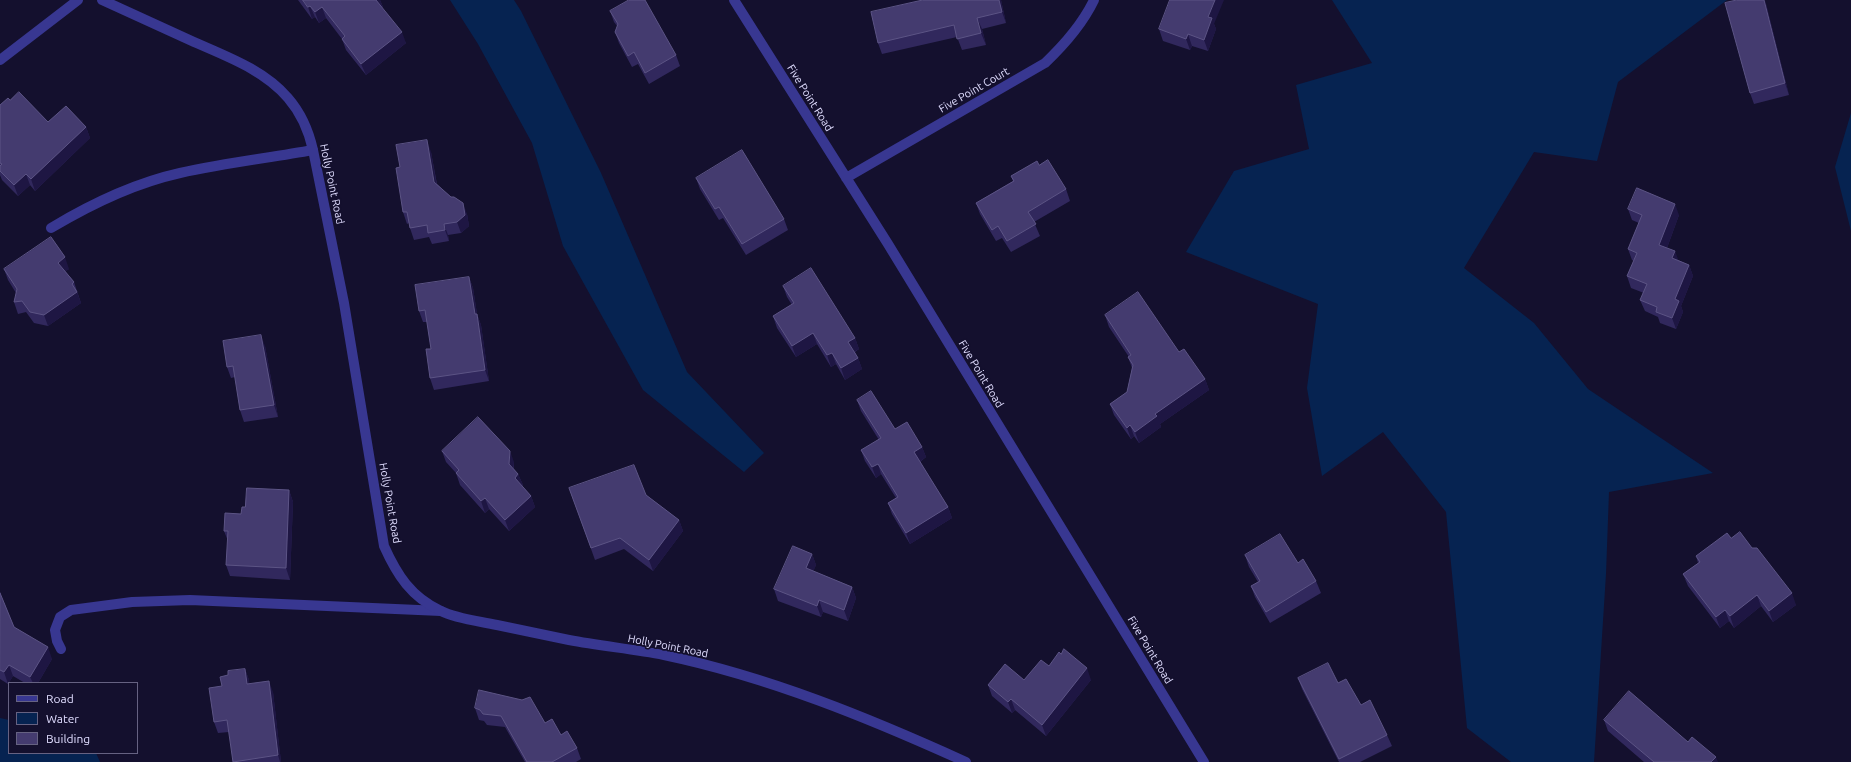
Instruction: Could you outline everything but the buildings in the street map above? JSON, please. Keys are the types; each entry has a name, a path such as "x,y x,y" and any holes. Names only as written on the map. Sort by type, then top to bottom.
{"street":[{"path":"0,60 78,0"},
{"name":"Holly Point Road","path":"102,0 240,63 266,78 288,99 300,115 310,138 313,150 344,303 384,546 393,568 408,587 426,603 441,611 569,640 664,655 724,669 797,692 924,743 966,762"},
{"name":"Five Point Road","path":"734,0 846,178 1204,762"},
{"name":"Five Point Court","path":"846,178 1045,63 1068,41 1086,16 1094,0"},
{"path":"51,228 77,213 132,188 180,173 313,150"},
{"path":"61,649 57,641 55,630 60,618 71,610 132,602 190,600 441,611"}],"water":[{"path":"450,0 514,0 521,11 601,173 687,372 764,453 744,472 643,390 563,246 532,143 478,44"},
{"path":"1332,0 1727,0 1618,82 1597,161 1534,152 1464,268 1534,323 1588,389 1713,473 1609,492 1606,574 1594,762 1511,762 1467,728 1446,512 1383,432 1322,476 1307,388 1318,304 1186,252 1234,171 1309,149 1296,85 1372,63"},
{"path":"1851,113 1851,231 1835,167"},
{"path":"0,718 8,720 8,754 96,754 100,762 0,762"}]}
